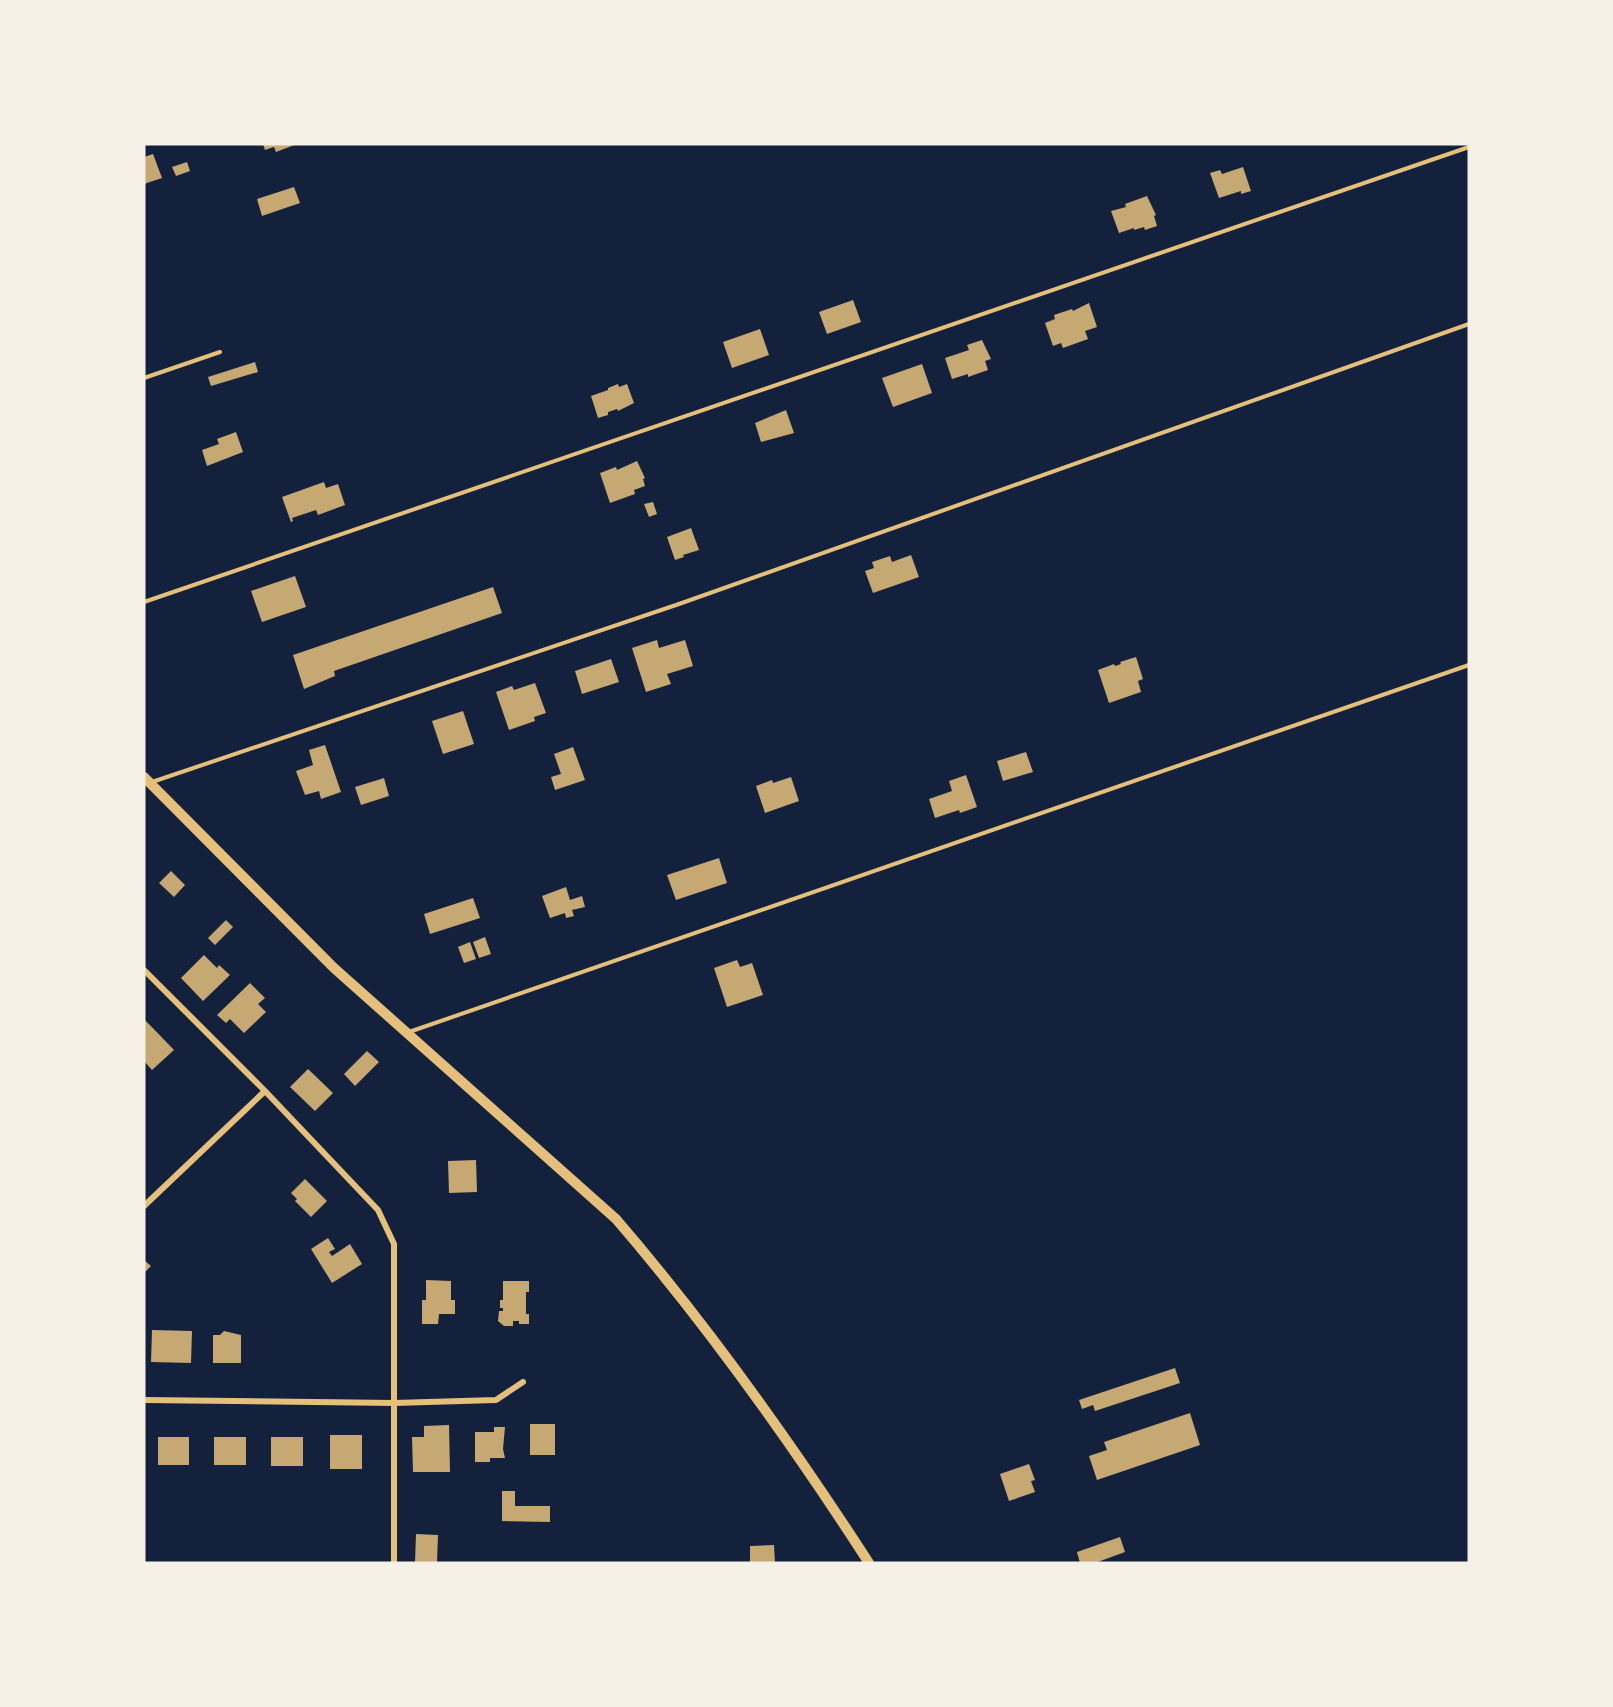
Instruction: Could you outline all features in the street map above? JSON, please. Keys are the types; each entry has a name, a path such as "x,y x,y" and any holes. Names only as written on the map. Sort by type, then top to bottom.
{"street":[{"path":"147,780 334,968 616,1219 654,1263 776,1426 868,1563"},
{"path":"144,970 266,1091 378,1210 394,1244 394,1563"},
{"path":"144,1206 266,1091"},
{"path":"144,1400 394,1403 496,1400 523,1382"}],"lane":[{"path":"144,602 1469,147"},
{"path":"147,780 679,604 1469,324"},
{"path":"144,378 220,352"},
{"path":"406,1033 1469,665"}],"building":[{"path":"263,144 297,144 276,152 274,147 265,150"},
{"path":"153,154 162,178 144,184 144,157"},
{"path":"187,162 190,171 176,176 172,167"},
{"path":"1243,167 1251,191 1241,194 1241,191 1219,198 1210,173 1220,170 1222,174"},
{"path":"294,187 300,203 262,216 257,199"},
{"path":"1147,196 1156,215 1154,216 1157,226 1145,230 1144,227 1134,230 1134,228 1119,233 1111,211 1126,207 1125,204"},
{"path":"853,300 861,322 827,334 819,312"},
{"path":"1089,303 1097,327 1085,331 1088,339 1063,348 1061,343 1053,346 1045,323 1055,319 1054,315 1072,309 1073,311"},
{"path":"760,329 769,355 732,368 723,342"},
{"path":"982,340 991,359 985,361 988,370 968,377 968,374 952,379 945,358 969,350 967,345"},
{"path":"255,362 258,372 211,386 208,377"},
{"path":"922,364 932,393 893,407 882,378"},
{"path":"618,384 619,387 627,384 634,403 598,418 591,396"},
{"path":"786,410 794,433 761,442 755,423"},
{"path":"236,432 243,452 207,466 202,450 219,444 217,439"},
{"path":"637,461 645,478 643,479 645,486 634,490 635,494 610,503 600,473 616,467 617,470"},
{"path":"324,482 326,488 338,484 345,505 318,515 316,510 292,518 291,522 282,497"},
{"path":"653,502 657,514 649,517 644,504"},
{"path":"691,528 699,550 675,560 667,537"},
{"path":"911,555 919,577 873,593 865,571 874,568 872,562 890,556 892,562"},
{"path":"295,576 306,607 262,622 251,591"},
{"path":"493,587 502,613 334,671 335,676 304,689 293,655"},
{"path":"657,640 659,648 685,640 693,666 667,674 671,684 646,692 632,648"},
{"path":"1136,657 1143,679 1138,681 1141,692 1109,703 1098,670"},
{"path":"611,659 619,682 582,694 575,671"},
{"path":"535,683 546,713 534,717 535,721 509,730 496,692 512,686 514,690"},
{"path":"463,711 474,744 443,754 432,721"},
{"path":"325,745 341,792 321,799 319,791 305,795 296,771 313,765 309,750"},
{"path":"573,747 585,780 555,790 551,777 561,774 554,754"},
{"path":"1026,752 1033,772 1003,781 997,761"},
{"path":"966,775 977,807 935,818 929,799 952,791 949,781"},
{"path":"791,777 799,801 765,813 756,786 772,780 773,783"},
{"path":"384,778 389,796 361,805 355,787"},
{"path":"719,858 727,883 676,900 667,875"},
{"path":"171,871 185,885 174,897 159,883"},
{"path":"566,887 570,900 582,896 585,907 572,910 574,916 566,918 565,913 550,918 542,896"},
{"path":"473,898 480,918 430,934 424,914"},
{"path":"226,920 233,927 215,945 208,938"},
{"path":"485,937 491,954 479,958 473,942"},
{"path":"470,942 476,959 464,963 458,947"},
{"path":"204,955 217,968 219,965 230,975 203,1001 181,978"},
{"path":"737,960 740,967 752,963 763,995 727,1007 714,968"},
{"path":"250,983 265,998 258,1004 266,1012 244,1033 230,1019 226,1023 217,1015"},
{"path":"144,1019 174,1050 152,1070 144,1061"},
{"path":"367,1051 379,1062 355,1086 344,1074"},
{"path":"308,1069 333,1093 315,1111 290,1087"},
{"path":"476,1160 477,1192 449,1193 448,1161"},
{"path":"305,1179 327,1201 311,1217 295,1201 297,1199 291,1193"},
{"path":"328,1238 335,1249 329,1252 332,1256 350,1244 362,1264 332,1283 311,1249"},
{"path":"144,1260 151,1266 144,1273"},
{"path":"426,1280 451,1281 451,1300 455,1300 455,1314 439,1314 438,1324 422,1324 422,1300 426,1300"},
{"path":"503,1281 529,1281 529,1292 526,1292 526,1314 529,1314 529,1324 519,1324 519,1321 513,1321 513,1326 504,1326 498,1321 499,1311 503,1311 503,1308 500,1308 500,1300 503,1300"},
{"path":"152,1330 192,1331 191,1363 151,1362"},
{"path":"224,1331 241,1335 241,1363 213,1363 213,1335 220,1335"},
{"path":"1175,1368 1180,1383 1095,1411 1093,1405 1082,1409 1079,1400"},
{"path":"1190,1413 1200,1445 1097,1480 1089,1456 1107,1450 1104,1442"},
{"path":"530,1424 555,1424 555,1455 530,1455"},
{"path":"449,1425 450,1472 413,1472 412,1437 424,1437 424,1426"},
{"path":"494,1427 505,1427 503,1449 505,1458 490,1458 490,1462 475,1462 475,1432 494,1432"},
{"path":"330,1435 362,1435 362,1469 330,1469"},
{"path":"158,1437 189,1437 189,1465 158,1465"},
{"path":"214,1437 246,1437 246,1465 214,1465"},
{"path":"271,1437 303,1437 303,1466 271,1466"},
{"path":"1029,1464 1035,1480 1031,1481 1035,1492 1009,1501 1000,1474"},
{"path":"502,1491 515,1491 515,1506 550,1506 550,1522 502,1521"},
{"path":"416,1534 438,1535 437,1563 415,1563"},
{"path":"1120,1537 1125,1552 1095,1563 1080,1563 1077,1552"},
{"path":"774,1545 775,1563 750,1563 750,1546"}]}
